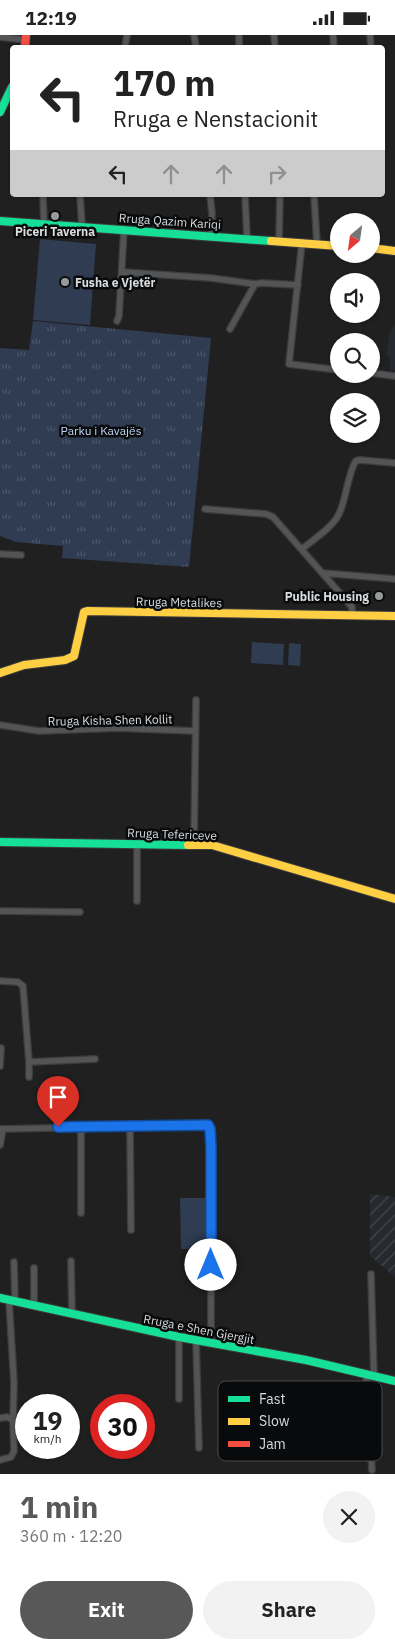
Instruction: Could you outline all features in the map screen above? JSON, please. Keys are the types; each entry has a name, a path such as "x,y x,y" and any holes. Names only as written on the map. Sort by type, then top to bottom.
{"street":[{"path":"0,37 26,41"},
{"path":"239,37 239,45"},
{"path":"0,112 10,91"},
{"path":"42,197 44,224"},
{"path":"80,197 82,226"},
{"path":"210,197 211,235"},
{"path":"245,197 246,238"},
{"path":"279,241 280,197"},
{"path":"314,197 317,244"},
{"name":"Rruga Qazim Kariqi","path":"0,221 330,245"},
{"path":"117,321 124,229"},
{"path":"302,242 289,364 330,369"},
{"path":"380,250 395,251"},
{"path":"122,272 211,278 255,284 298,285"},
{"path":"230,329 255,284"},
{"path":"380,374 395,376"},
{"path":"302,549 335,520 347,494 352,468 356,461 395,463"},
{"path":"205,509 270,515 276,519 352,607 352,616"},
{"path":"0,553 21,555"},
{"path":"322,573 395,579"},
{"name":"Rruga Metalikes","path":"0,673 24,665 74,656 84,612 87,611 395,616"},
{"path":"194,845 196,700"},
{"name":"Rruga Kisha Shen Kollit","path":"0,725 39,731 118,728 195,731"},
{"name":"Rruga Tefericeve","path":"0,842 202,844 222,847 395,899"},
{"path":"137,843 137,901"},
{"path":"0,911 80,912"},
{"path":"0,981 18,982 23,986 29,1077"},
{"path":"0,1066 1,1048"},
{"path":"29,1062 95,1059"},
{"path":"0,1145 2,1129 205,1124 210,1129 211,1343"},
{"path":"130,1126 131,1230"},
{"path":"81,1128 81,1213"},
{"path":"71,1261 72,1314"},
{"path":"0,1460 9,1458 14,1453 12,1300 14,1262"},
{"path":"34,1267 34,1305"},
{"path":"370,1381 371,1274"},
{"name":"Rruga e Shen Gjergjit","path":"0,1298 196,1341 306,1360 395,1381"},
{"path":"179,1337 179,1399"},
{"path":"196,1341 200,1448"},
{"path":"0,1418 7,1417 13,1420"},
{"path":"372,1461 372,1470"}],"shaded area":[{"path":"395,324 395,370 390,370 390,357 386,355 390,332"},
{"path":"370,1194 395,1197 395,1277 370,1256"}],"green space":[{"name":"Fusha e Vjetër","path":"40,239 96,244 90,325 33,320"},
{"name":"Parku i Kavajës","path":"33,321 211,338 189,567 62,558 63,546 16,542 0,536 0,348 29,350"},
{"path":"252,642 284,644 283,665 251,663"},
{"path":"289,643 301,644 300,666 288,665"},
{"path":"180,1198 205,1198 206,1249 181,1249"}],"traffic: fast":[{"path":"0,112 10,91"},
{"path":"0,221 271,241"},
{"path":"0,842 188,845"},
{"path":"0,1298 179,1337 306,1360 395,1381"}],"traffic: slow":[{"path":"271,241 330,245"},
{"path":"380,249 395,251"},
{"path":"0,673 24,665 65,660 74,656 84,612 87,611 395,616"},
{"path":"188,845 212,845 395,899"}],"traffic: jam":[{"path":"25,45 26,35"}],"place":[{"name":"Piceri Taverna","path":"55,216"},
{"name":"Fusha e Vjetër","path":"65,282"},
{"name":"Public Housing","path":"379,596"}],"route":[{"path":"58,1127 208,1125 211,1147 211,1265"}]}
